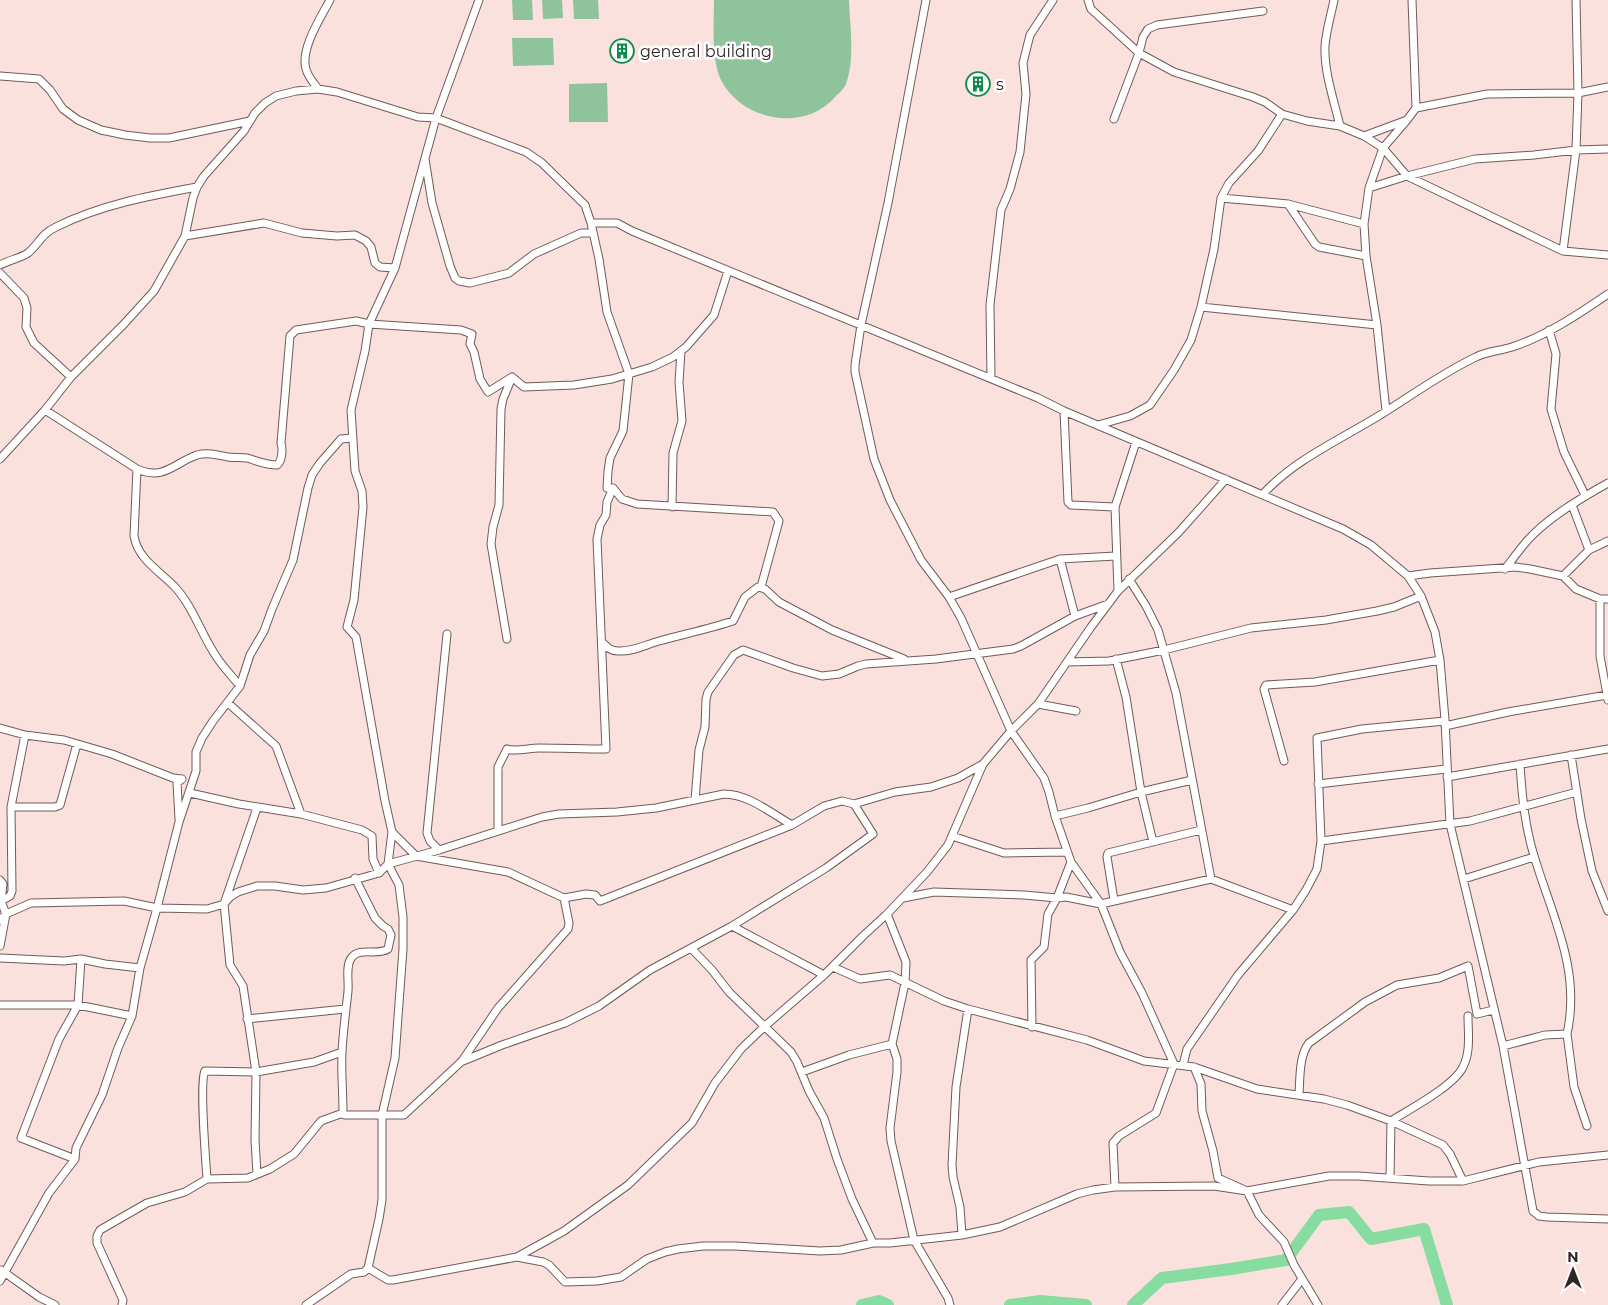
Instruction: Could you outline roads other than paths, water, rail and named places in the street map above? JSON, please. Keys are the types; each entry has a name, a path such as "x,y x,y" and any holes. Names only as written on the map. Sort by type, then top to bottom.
{"street":[{"path":"318,90 306,69 305,58 308,44 330,0"},
{"path":"306,1305 350,1274 364,1272 368,1268 382,1200 382,1115 394,1058 404,949 399,885 388,864 392,832 384,801 356,638 347,627 354,600 363,507 362,491 355,471 351,410 370,324 395,268 424,156 479,0"},
{"path":"926,0 888,203 861,325 855,372 874,459 890,500 921,560 949,598 977,653 996,701 1011,731 1044,778 1071,862 1101,904 1120,952 1142,993 1174,1064 1156,1113 1119,1136 1114,1143 1115,1187"},
{"path":"991,378 990,305 1001,210 1010,189 1020,152 1026,94 1023,63 1030,35 1053,0"},
{"path":"1088,0 1091,9 1139,53 1174,72 1253,97 1265,102 1282,114 1307,121 1340,126 1364,136 1384,148 1407,176 1564,251 1608,254"},
{"path":"1334,0 1325,45 1329,80 1340,126"},
{"path":"1386,411 1366,256 1364,224 1369,188 1384,148 1416,108 1412,0"},
{"path":"1564,251 1576,150 1578,94 1576,0"},
{"path":"1114,120 1139,53 1143,37 1148,29 1156,25 1263,11"},
{"path":"0,76 38,80 50,90 63,109 78,120 88,126 109,132 150,138 169,138 250,121"},
{"path":"1416,108 1487,94 1578,94 1608,87"},
{"path":"0,459 45,410 71,377 154,291 185,236 197,188 204,176 250,121 266,103 276,96 296,91 318,90 337,92 418,117 436,118 526,152 535,157 584,205 594,233 607,312 629,374 623,431 610,458 608,471 607,488 613,488"},
{"path":"1098,425 1130,416 1150,405 1174,370 1191,340 1201,307 1214,249 1221,198 1229,184 1258,151 1282,114"},
{"path":"1364,136 1407,120"},
{"path":"1369,188 1407,176 1475,159 1608,149"},
{"path":"424,156 432,203 450,266 455,278 459,281 470,283 509,273 534,254 581,233 594,233"},
{"path":"0,265 12,258 26,254 47,231 88,213 116,204 197,188"},
{"path":"1221,198 1288,204 1364,224"},
{"path":"1288,204 1319,247 1366,256"},
{"path":"185,236 264,223 302,233 337,236 355,235 366,241 371,247 375,263 380,266 395,268"},
{"path":"591,223 617,223 632,231 991,378 1136,442 1263,494 1361,538 1382,552 1408,576 1421,596 1435,632 1440,660 1450,824 1503,1046 1533,1211 1539,1216 1608,1219"},
{"path":"512,377 524,387 552,387 597,382 652,367 682,351 714,315 728,270"},
{"path":"0,273 24,298 26,327 34,343 71,377"},
{"path":"1263,494 1294,467 1429,383 1476,356 1512,347 1549,330 1608,294"},
{"path":"1201,307 1376,325"},
{"path":"45,410 137,469 147,474 158,474 198,455 216,454 246,458 272,465 279,464 282,448 290,336 296,330 356,322 461,330 472,334 470,344 474,352 480,379 488,392 512,377"},
{"path":"1549,330 1556,354 1551,409 1564,452 1585,495"},
{"path":"672,507 673,453 682,421 679,382 682,351"},
{"path":"507,639 490,544 499,505 501,409 512,377"},
{"path":"1064,411 1068,502 1071,505 1115,507"},
{"path":"0,1281 2,1270 49,1193 75,1159 76,1148 102,1095 118,1048 132,1016 140,968 179,822 196,772 196,752 213,721 240,686 250,655 264,631 272,608 294,560 312,475 340,439 352,438"},
{"path":"1118,591 1115,507 1136,442"},
{"path":"137,469 135,544 148,564 184,597 214,653 240,686"},
{"path":"368,1268 388,1280 399,1280 517,1257 564,1231 628,1185 692,1123 720,1076 741,1049 833,967 863,936 888,914 938,859 952,836 983,764 1011,731 1038,704 1118,591 1180,532 1226,479"},
{"path":"1505,569 1527,540 1585,495 1608,483"},
{"path":"613,488 622,499 632,504 772,512 776,514 779,525 761,587"},
{"path":"498,830 498,767 507,750 540,748 606,750 598,539 600,525 606,515 607,502 613,488"},
{"path":"1572,505 1589,550"},
{"path":"1563,576 1589,550 1608,542"},
{"path":"949,598 1060,558 1116,556"},
{"path":"1060,558 1075,616"},
{"path":"1408,576 1516,567 1530,568 1563,576 1576,589 1600,599 1608,599"},
{"path":"1129,579 1151,616 1164,650 1176,693 1211,879"},
{"path":"602,642 610,650 633,650 733,621 745,597 755,588 761,587 779,602 832,630 906,660"},
{"path":"1067,662 1116,659 1164,650 1251,628 1326,620 1394,607 1421,596"},
{"path":"1183,1065 1186,1050 1238,975 1293,910 1317,869 1321,841 1316,742 1318,737 1362,729 1445,724 1607,697 1600,656 1600,599"},
{"path":"695,800 699,750 708,692 734,655 743,650 822,676 839,674 866,664 936,659 1013,649 1075,616 1109,604"},
{"path":"439,850 430,841 427,833 447,634"},
{"path":"1116,659 1126,697 1141,792 1153,842"},
{"path":"1284,761 1264,689 1266,685 1315,682 1440,660"},
{"path":"228,703 276,746 300,814"},
{"path":"1038,704 1076,711"},
{"path":"0,728 26,735 64,740 120,756 174,778 182,779 177,783 179,822"},
{"path":"1,901 10,896 12,891 11,807 26,735"},
{"path":"11,807 55,807 60,804 77,744"},
{"path":"1318,784 1446,773 1520,764 1608,749"},
{"path":"1571,755 1592,871 1608,911"},
{"path":"392,832 416,856 508,872 564,898 586,894 595,895 600,901 792,825 824,806 842,801 854,804 894,792 931,787 958,778 983,764"},
{"path":"1520,764 1523,806 1534,857 1563,942 1569,971 1572,1000 1567,1034 1574,1087 1587,1126"},
{"path":"1055,816 1192,780"},
{"path":"1321,841 1470,821 1577,792"},
{"path":"190,793 257,808 300,814 369,834 373,840 373,859 379,873"},
{"path":"0,920 6,914 31,903 124,901 157,908 207,909 224,904 238,892 257,886 275,886 303,890 319,889 379,873 388,864 439,850 498,830 559,814 617,812 656,808 724,794 734,794 744,798 792,825"},
{"path":"462,1061 502,1044 565,1023 599,1006 650,970 732,926 826,868 873,834 854,804"},
{"path":"257,808 224,904 230,965 243,986 256,1072 255,1140 257,1174"},
{"path":"1114,900 1106,856 1108,854 1201,830"},
{"path":"952,836 1004,853 1067,852"},
{"path":"1464,879 1534,857"},
{"path":"1032,1027 1031,960 1043,949 1048,914 1057,898 1071,862"},
{"path":"343,1113 342,1052 348,991 348,963 352,956 358,953 388,949 391,935 388,929 375,918 355,878"},
{"path":"903,898 934,892 1066,897 1101,904 1211,879 1293,910"},
{"path":"0,880 2,884 1,901 6,914 0,946"},
{"path":"122,1305 123,1300 97,1243 96,1236 100,1230 147,1203 185,1192 207,1179 248,1178 270,1170 294,1154 321,1121 343,1113 344,1115 404,1115 462,1061 498,1008 568,929 569,922 564,898"},
{"path":"888,914 906,962 905,983 892,1044 897,1060 897,1072 890,1128 891,1141 914,1240 948,1298 950,1305"},
{"path":"732,926 824,975"},
{"path":"691,948 712,970 729,992 791,1052 802,1072 806,1086 824,1118 846,1183 873,1243"},
{"path":"0,958 64,961 81,959 140,968"},
{"path":"75,1159 21,1138 59,1039 78,1005 81,959"},
{"path":"1299,1095 1305,1048 1309,1043 1365,1002 1396,985 1439,978 1468,966 1477,1014 1494,1010"},
{"path":"833,967 860,979 890,976 944,1001 1032,1027 1087,1040 1144,1061 1194,1067 1250,1088 1347,1104 1391,1121 1443,1145 1450,1154 1463,1181"},
{"path":"0,1005 78,1005 132,1016"},
{"path":"247,1019 345,1009"},
{"path":"962,1235 960,1207 952,1165 956,1087 968,1009"},
{"path":"1391,1121 1442,1088 1457,1076 1464,1067 1467,1056 1468,1016"},
{"path":"1503,1046 1545,1035 1567,1034"},
{"path":"802,1072 849,1055 892,1044"},
{"path":"207,1179 203,1099 204,1073 208,1071 256,1072 314,1062 342,1052"},
{"path":"1194,1067 1201,1084 1202,1112 1214,1151 1218,1178 1247,1191 1259,1215 1284,1242 1294,1265 1318,1305"},
{"path":"1390,1178 1391,1121"},
{"path":"517,1257 543,1262 549,1265 565,1282 575,1283 621,1277 647,1259 678,1249 703,1246 735,1246 820,1251 841,1250 873,1243 890,1243 962,1235 1000,1228 1077,1194 1115,1187 1214,1186 1247,1191 1329,1176 1463,1181 1526,1165 1608,1155"},
{"path":"2,1270 39,1297 55,1305"},
{"path":"1282,1305 1302,1279"}],"waterway":[{"path":"1133,1305 1162,1278 1286,1260 1319,1215 1349,1212 1371,1239 1424,1229 1447,1305"},
{"path":"862,1305 879,1301 888,1305"},
{"path":"1010,1305 1040,1301 1086,1305"}],"place":[{"name":"general building","path":"622,51"},
{"name":"s","path":"978,84"}]}
